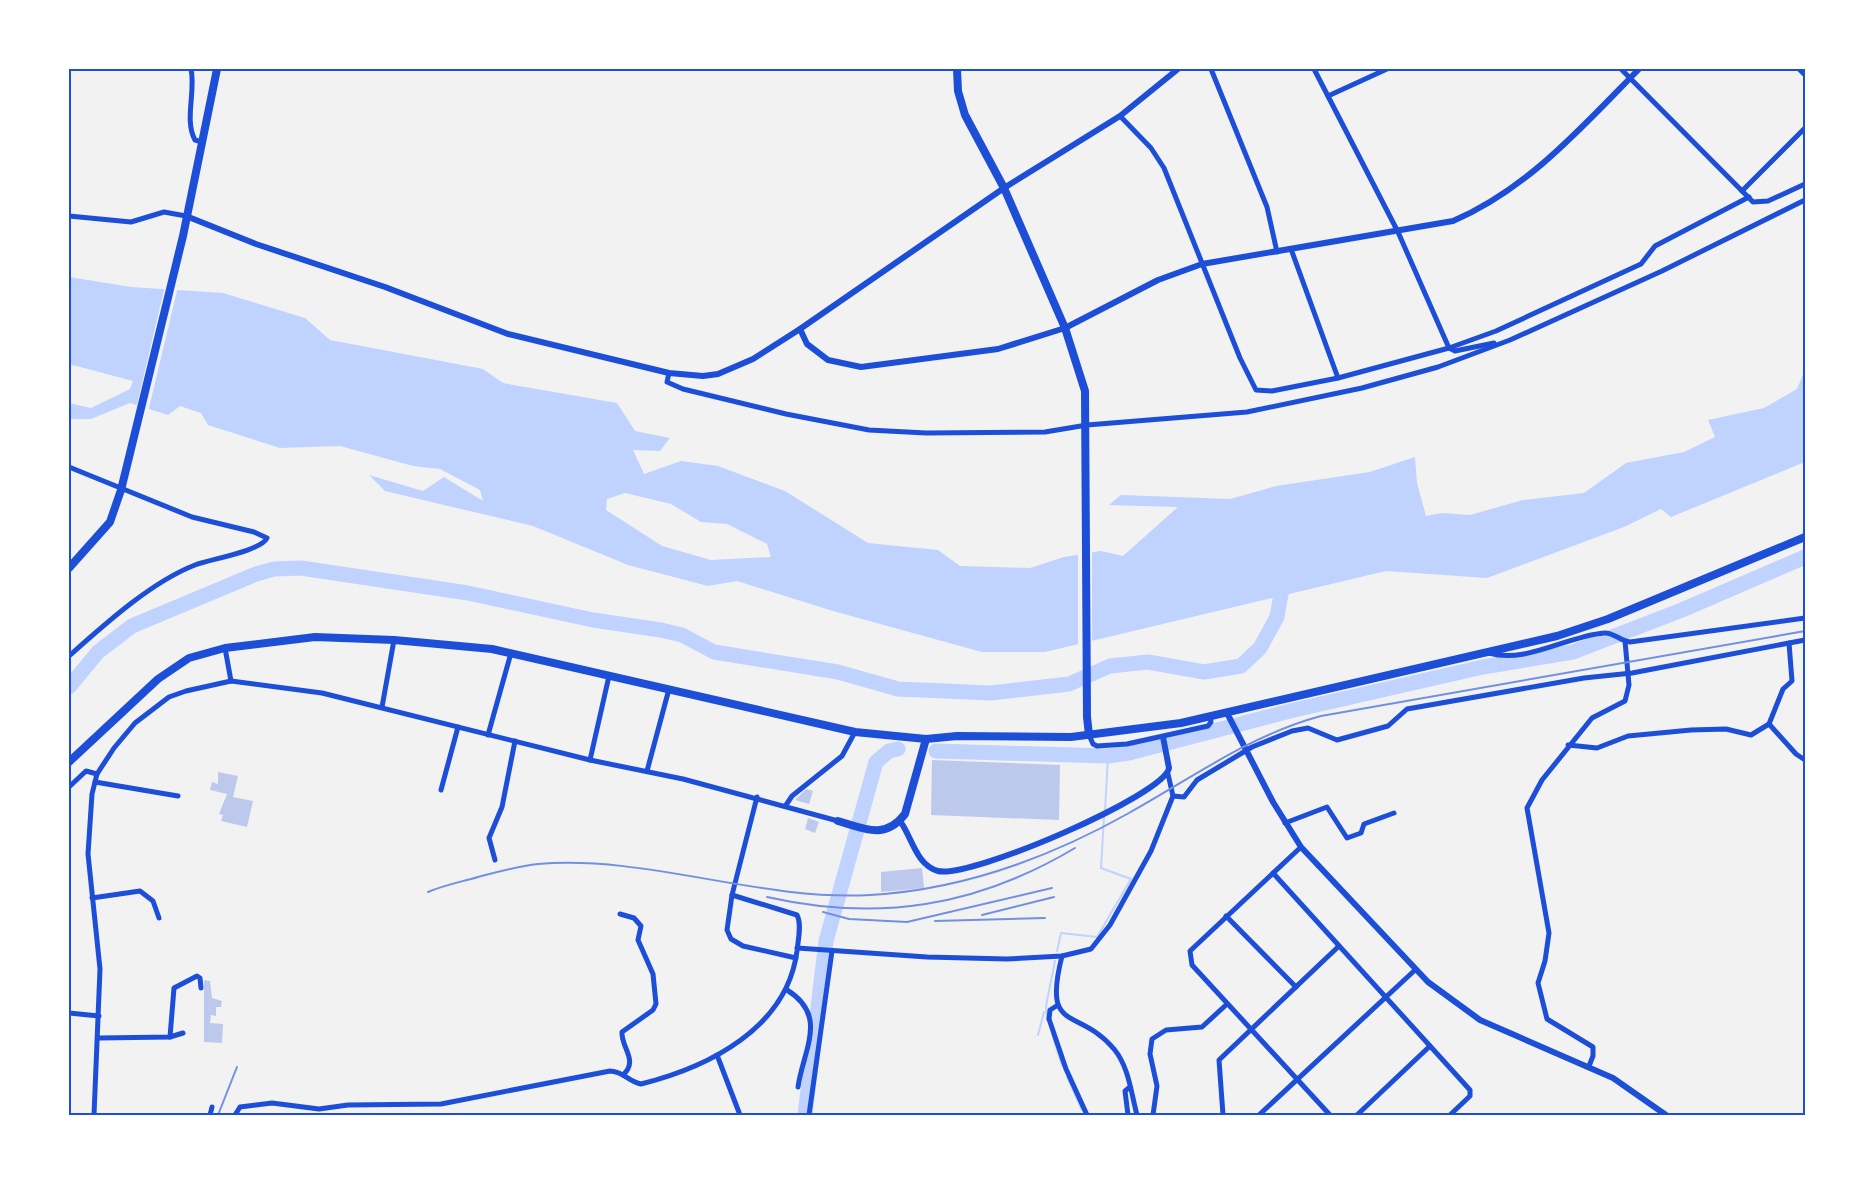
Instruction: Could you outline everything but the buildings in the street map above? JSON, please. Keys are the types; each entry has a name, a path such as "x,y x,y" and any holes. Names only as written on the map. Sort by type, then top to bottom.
{"main road":[{"path":"69,568 105,530 122,488 183,236 217,69"},
{"path":"957,69 958,91 965,115 1004,188 1065,328 1085,391 1089,735"},
{"path":"69,762 173,667 189,658 225,648 315,637 462,645 511,653 855,732 926,739 1089,735 1137,730 1210,717 1229,716 1557,636 1608,619 1805,537"},
{"path":"838,821 879,831 891,828 900,821 905,814 926,739"}],"street":[{"path":"191,69 194,88 192,132 195,140 202,142"},
{"path":"69,216 131,222 164,212 186,216 256,244 385,287 508,334 669,373 703,376 729,371 753,359 800,329 1004,188 1119,116 1178,69"},
{"path":"1211,69 1267,207 1277,252"},
{"path":"1314,69 1398,232 1449,348 1455,351 1510,340"},
{"path":"1328,96 1387,69"},
{"path":"1621,69 1756,203 1762,203 1805,184"},
{"path":"800,329 807,345 828,360 861,367 998,349 1065,328 1158,280 1202,264 1453,221 1514,188 1640,69"},
{"path":"1799,69 1805,75"},
{"path":"1119,116 1151,148 1164,168 1256,390 1272,391 1338,378 1449,348 1496,331 1641,264 1655,246 1749,197"},
{"path":"1742,191 1805,128"},
{"path":"669,373 667,382 682,389 786,414 869,430 954,433 1033,432 1087,425 1247,412 1316,399 1437,367 1510,340 1662,272 1805,200"},
{"path":"1291,249 1338,378"},
{"path":"69,467 156,500 192,517 264,535 267,539 255,547 185,569 119,612 69,656"},
{"path":"1488,652 1500,656 1535,651 1603,633 1611,634 1624,641 1805,618"},
{"path":"382,707 394,640"},
{"path":"1173,796 1184,797 1197,780 1252,747 1300,728 1311,729 1337,740 1388,726 1407,709 1628,673 1805,640"},
{"path":"1589,1066 1593,1047 1547,1019 1538,983 1545,962 1549,933 1527,808 1534,792 1592,718 1625,701 1629,685 1624,641"},
{"path":"1568,746 1598,748 1628,736 1691,730 1726,729 1751,735 1769,724 1783,689 1792,681 1789,643"},
{"path":"225,648 231,681"},
{"path":"488,735 511,653"},
{"path":"590,760 609,676"},
{"path":"94,1115 99,1038 100,969 88,854 95,782 97,774 135,723 153,708 186,691 231,681 322,693 590,760 757,797 838,821"},
{"path":"647,771 669,689"},
{"path":"1229,716 1253,765 1301,847 1415,970 1442,994 1480,1020 1526,1042 1589,1066 1632,1089 1666,1115"},
{"path":"1089,735 1093,744 1100,747 1163,739 1208,726 1211,722 1210,717"},
{"path":"1769,724 1791,749 1805,760"},
{"path":"441,790 458,727"},
{"path":"786,805 792,796 842,756 855,732"},
{"path":"797,948 927,957 1007,959 1062,956 1087,951 1099,942 1150,851 1173,796 1163,739"},
{"path":"495,860 489,838 502,807 515,741"},
{"path":"69,787 86,771 97,774"},
{"path":"900,821 921,858 930,867 943,872 962,870 1037,845 1116,808 1168,774"},
{"path":"95,782 178,796"},
{"path":"757,797 726,923 731,939 743,946 796,958"},
{"path":"1285,823 1327,807 1347,838 1361,833 1364,824 1394,813"},
{"path":"1301,847 1190,951 1192,965 1330,1115"},
{"path":"1273,873 1471,1093 1450,1115"},
{"path":"92,898 140,891 150,897 159,918"},
{"path":"236,1115 240,1107 272,1103 319,1109 348,1105 441,1104 610,1071 623,1075 633,1083 641,1084 717,1055 753,1031 787,990 797,948 799,924 796,915 732,894"},
{"path":"620,914 634,918 641,926 638,940 653,974 656,1004 653,1010 622,1032 623,1044 630,1054 629,1065 623,1075"},
{"path":"1226,916 1296,987"},
{"path":"1223,1115 1219,1060 1339,946"},
{"path":"798,1088 816,1024 831,950"},
{"path":"1062,956 1055,989 1058,1005 1066,1015 1113,1049 1123,1062 1137,1115"},
{"path":"1259,1115 1415,970"},
{"path":"170,1037 174,988 197,976 200,978 201,988"},
{"path":"787,990 807,1008 816,1024 809,1115"},
{"path":"1153,1115 1157,1086 1150,1054 1152,1039 1166,1030 1202,1027 1227,1004"},
{"path":"1058,1005 1050,1010 1049,1019 1066,1069 1087,1115"},
{"path":"69,1013 99,1016"},
{"path":"99,1038 170,1037 183,1033"},
{"path":"1357,1115 1430,1046"},
{"path":"717,1055 740,1115"},
{"path":"1128,1115 1125,1091 1130,1087"},
{"path":"393,1115 396,1106"},
{"path":"210,1115 212,1107"}],"water":[{"path":"69,277 131,287 223,293 305,318 330,340 483,369 503,383 617,403 635,431 670,438 660,451 633,450 644,474 681,461 718,466 785,491 868,543 938,550 960,566 1030,568 1064,557 1101,551 1123,556 1178,507 1109,505 1121,495 1230,499 1276,486 1370,472 1415,457 1417,483 1426,516 1442,513 1470,515 1523,500 1584,493 1626,463 1684,452 1715,437 1708,420 1764,408 1797,389 1805,370 1805,462 1671,517 1661,509 1624,527 1487,578 1386,571 1045,652 982,652 833,611 737,581 708,586 628,565 533,526 385,491 369,475 423,491 444,477 483,501 480,490 440,469 413,466 340,446 280,448 208,425 201,413 180,406 168,415 130,403 91,419 69,419 69,403 91,408 130,389 133,381 69,364","holes":["625,493 671,504 701,522 727,524 767,544 771,557 711,560 662,546 606,510 607,499"]}],"pier":[{"path":"165,286 178,287 148,412 136,408"},
{"path":"1092,549 1092,644 1078,647 1078,551"}],"waterway":[{"path":"936,751 1108,756 1129,753 1290,711 1483,667 1573,652 1682,610 1805,557"},
{"path":"69,687 98,652 132,626 256,574 274,569 301,568 468,593 593,620 661,630 682,635 714,652 838,672 898,689 991,693 1069,684 1110,666 1148,662 1204,672 1241,666 1260,648 1277,617 1284,577"},
{"path":"805,1115 826,941 876,762 889,751 898,749"},
{"path":"1105,811 1108,756"},
{"path":"1057,951 1061,933 1097,937 1131,879 1101,868 1104,817"},
{"path":"1047,1020 1046,1006 1055,961"},
{"path":"1038,1035 1044,1012"},
{"path":"1052,1034 1062,1066"},
{"path":"1067,1077 1082,1110"}],"railway":[{"path":"428,892 523,866 580,863 662,871 786,891 828,895 870,895 938,886 1004,869 1068,844 1129,813 1222,758 1270,734 1321,716 1805,631"},
{"path":"767,897 848,908 887,908 926,904 963,896 1001,884 1075,848"},
{"path":"823,912 849,919 907,922 1052,888"},
{"path":"982,915 1054,897"},
{"path":"935,921 1045,918"},
{"path":"218,1115 237,1067"}]}
